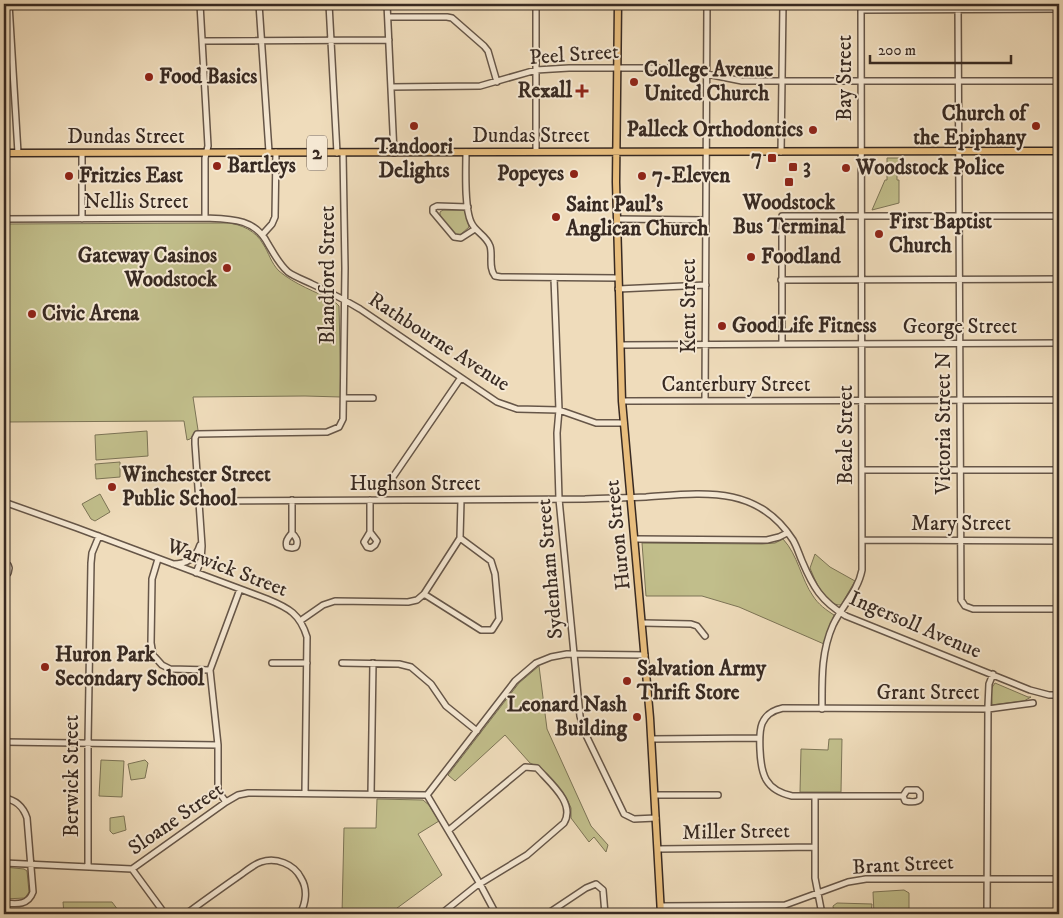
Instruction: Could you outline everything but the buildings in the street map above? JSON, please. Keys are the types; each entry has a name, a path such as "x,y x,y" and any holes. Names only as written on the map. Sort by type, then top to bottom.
{"main road":[{"name":"Huron Street","path":"618,4 616,219 622,401 643,623 662,914"},
{"path":"1058,914 1059,7"},
{"name":"Dundas Street","path":"4,153 1059,151"}],"street":[{"path":"9,4 18,153"},
{"path":"200,4 208,146 206,152 205,218"},
{"path":"259,4 272,152 274,217 272,224 263,234"},
{"name":"Blandford Street","path":"199,501 196,434 327,432 336,429 342,423 344,414 345,300 340,153 330,40 329,4"},
{"path":"387,4 394,153"},
{"path":"536,4 536,152"},
{"name":"Kent Street","path":"704,401 706,344 707,4"},
{"path":"781,152 783,4"},
{"path":"861,7 1059,7"},
{"name":"Bay Street","path":"861,7 861,152"},
{"name":"Victoria Street N","path":"958,7 961,597 965,606 975,609 1059,609"},
{"path":"388,17 452,18 484,46 490,57 497,82"},
{"path":"202,41 389,40"},
{"name":"Peel Street","path":"391,87 474,87 536,70 618,68 667,68 707,74 734,81 1059,81"},
{"path":"466,152 469,219 489,244 492,269 495,276 618,278"},
{"name":"Beale Street","path":"822,709 822,662 830,634 840,612 862,575 861,152"},
{"path":"82,153 82,219"},
{"path":"468,206 436,206 433,208 433,213 455,237 461,238 475,228"},
{"path":"782,344 782,216 1059,216"},
{"name":"Nellis Street","path":"4,219 232,219 253,226 263,234"},
{"path":"616,219 706,220"},
{"name":"Rathbourne Avenue","path":"263,234 276,258 287,271 345,300 492,400 504,406 521,410 558,410 591,422 624,423"},
{"name":"Sydenham Street","path":"554,278 559,499 581,722 626,816 631,818 656,818"},
{"path":"781,280 1059,279"},
{"path":"618,289 706,286"},
{"name":"George Street","path":"621,345 1059,344"},
{"path":"381,500 382,493 460,379"},
{"path":"344,398 373,398"},
{"name":"Canterbury Street","path":"622,401 1059,400"},
{"path":"862,470 1059,470"},
{"name":"Ingersoll Avenue","path":"631,498 706,492 730,496 753,504 765,511 787,533 798,550 817,591 828,604 840,612 1035,691 1059,695"},
{"name":"Hughson Street","path":"199,501 631,498"},
{"path":"292,500 292,534"},
{"path":"370,500 370,532"},
{"path":"300,621 329,602 410,602 418,600 424,594 460,538 461,500"},
{"path":"196,573 201,560 202,540 199,501"},
{"name":"Warwick Street","path":"4,502 240,589 284,606 294,613 300,621 306,637 305,793"},
{"path":"635,540 767,540 787,533"},
{"name":"Berwick Street","path":"88,867 88,742 92,560 99,536"},
{"path":"424,594 481,630 492,630 497,624 494,567 487,556 460,538"},
{"path":"170,563 186,562 192,558 198,552 202,540"},
{"name":"Mary Street","path":"862,540 1059,541"},
{"path":"158,559 152,579 151,643 153,656 162,666 170,669 210,670"},
{"path":"4,563 10,568 8,573 4,574"},
{"path":"226,802 218,791 218,745 210,670 240,589"},
{"path":"643,623 691,624 697,626 705,636"},
{"path":"496,914 427,795 524,672 544,660 558,656 645,654"},
{"path":"272,662 307,663"},
{"path":"342,663 405,664 411,667 432,684 446,706 477,731"},
{"path":"371,794 373,664"},
{"path":"987,914 988,710 989,684 993,674"},
{"name":"Grant Street","path":"760,738 763,721 768,714 783,708 988,710 1034,704"},
{"path":"652,739 760,738 762,770 767,782 776,790 787,794 815,796 903,796"},
{"path":"4,742 218,745"},
{"path":"441,914 480,884 527,854 564,823 568,811 563,799 537,768 525,767 449,830"},
{"name":"Sloane Street","path":"4,863 132,869 226,802 238,795 249,793 427,795"},
{"path":"655,796 718,795"},
{"path":"815,796 815,877 822,914"},
{"path":"4,798 14,801 25,811 28,825 33,892 30,898 23,903 4,903"},
{"name":"Miller Street","path":"658,849 815,847"},
{"path":"186,914 254,865 268,861 277,861 288,865 301,877 305,894 300,914"},
{"path":"132,869 165,914"},
{"name":"Brant Street","path":"661,906 786,905 848,882 866,879 1059,879"},
{"path":"547,914 589,886 596,884 603,890 605,914"}],"shaded area":[{"path":"887,158 901,158 901,173 897,173 897,180 899,180 899,203 872,210 885,180 887,180"},
{"path":"443,210 463,210 469,227 460,235 455,234 440,218 440,212"},
{"path":"227,223 243,227 256,235 265,247 274,265 285,276 334,301 339,306 341,397 193,397 198,430 187,440 184,421 4,422 4,224"},
{"path":"147,431 148,456 96,460 95,435"},
{"path":"120,462 120,477 96,479 95,464"},
{"path":"100,494 110,512 95,521 91,519 82,504"},
{"path":"783,539 792,552 805,582 817,602 834,615 824,644 739,607 702,596 646,596 642,543 762,544 775,543"},
{"path":"815,554 830,567 855,581 841,605 830,601 821,591 810,568"},
{"path":"539,666 547,729 591,826 608,845 606,852 594,837 589,842 571,818 571,808 566,797 542,769 530,763 505,735 455,781 448,775 519,683"},
{"path":"995,683 1031,697 1024,701 992,705 991,689"},
{"path":"829,739 842,739 841,792 800,792 801,749 828,750"},
{"path":"101,760 124,761 122,797 99,796"},
{"path":"145,760 148,763 145,778 131,780 128,764"},
{"path":"377,799 423,800 429,805 439,821 418,834 442,875 389,914 342,914 344,828 376,828"},
{"path":"124,816 126,830 113,834 110,831 110,818"},
{"path":"4,867 27,871 29,892 25,898 4,899"},
{"path":"904,890 909,893 909,914 874,914 873,892"},
{"path":"63,902 112,902 121,914 64,914"},
{"path":"837,903 872,904 871,914 834,914 833,906"}],"place":[{"name":"Food Basics","path":"149,77"},
{"name":"College Avenue United Church","path":"634,82"},
{"name":"Rexall","path":"582,91"},
{"name":"Tandoori Delights","path":"414,126"},
{"name":"Church of the Epiphany","path":"1036,126"},
{"name":"Palleck Orthodontics","path":"813,130"},
{"name":"7","path":"772,158"},
{"name":"Bartleys","path":"217,166"},
{"name":"3","path":"793,167"},
{"name":"Woodstock Police","path":"846,168"},
{"name":"Popeyes","path":"574,174"},
{"name":"Fritzies East","path":"69,176"},
{"name":"7-Eleven","path":"642,176"},
{"name":"Woodstock Bus Terminal","path":"789,182"},
{"name":"Saint Paul's Anglican Church","path":"556,217"},
{"name":"First Baptist Church","path":"879,234"},
{"name":"Foodland","path":"751,257"},
{"name":"Gateway Casinos Woodstock","path":"227,268"},
{"name":"Civic Arena","path":"32,314"},
{"name":"GoodLife Fitness","path":"722,326"},
{"name":"Winchester Street Public School","path":"112,487"},
{"name":"Huron Park Secondary School","path":"45,667"},
{"name":"Salvation Army Thrift Store","path":"627,681"},
{"name":"Leonard Nash Building","path":"637,717"}]}
